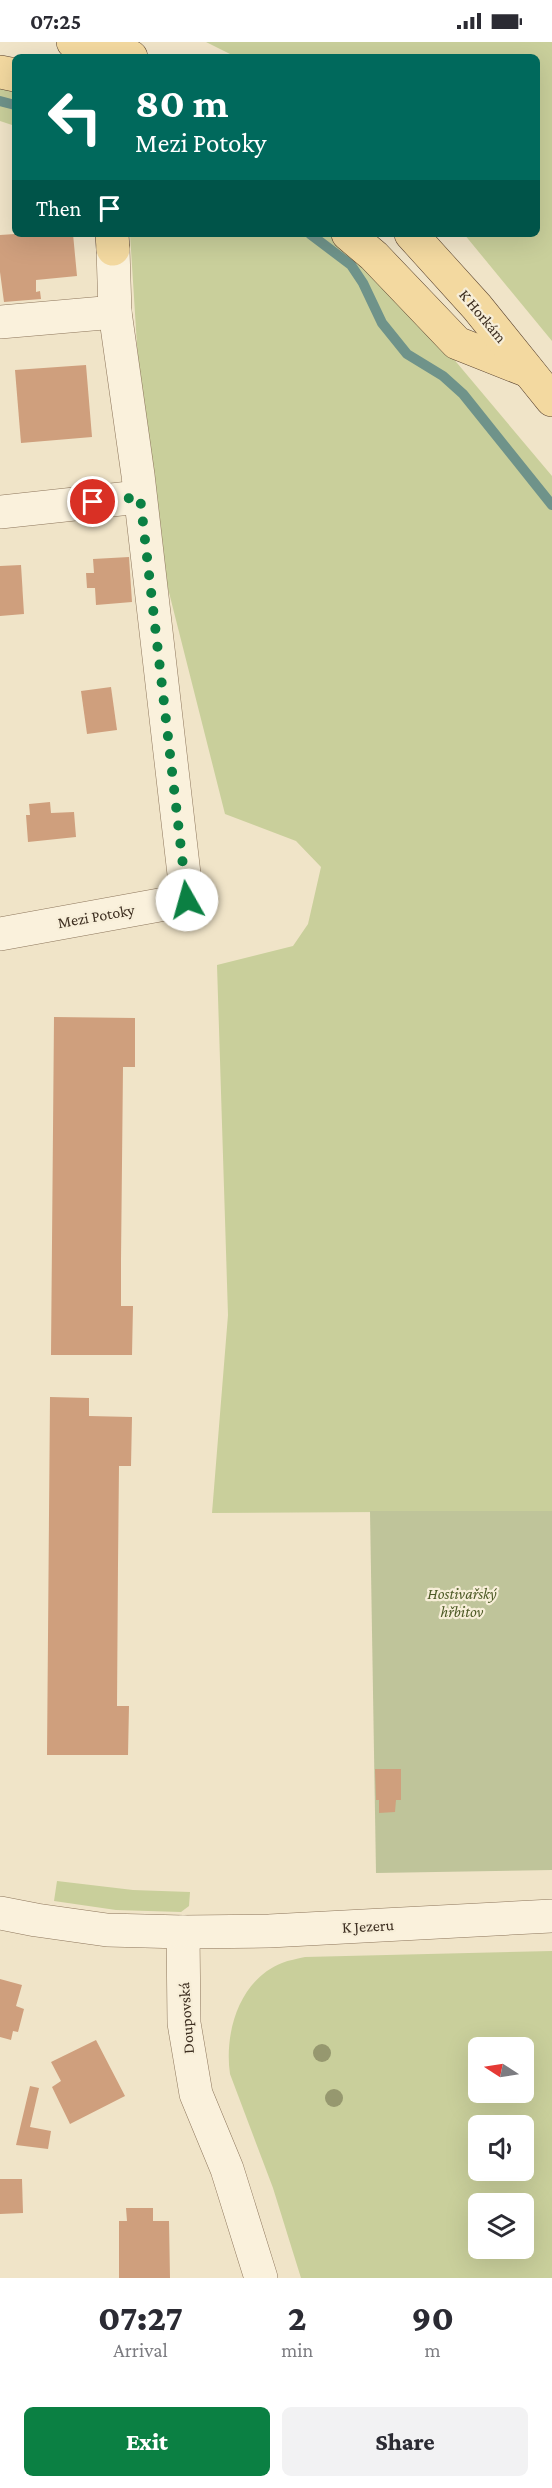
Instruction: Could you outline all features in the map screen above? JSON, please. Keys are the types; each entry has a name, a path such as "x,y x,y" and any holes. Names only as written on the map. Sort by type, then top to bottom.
{"main road":[{"path":"73,42 119,54"},
{"path":"352,237 374,256 457,343 528,371"},
{"name":"K Horkám","path":"414,237 477,307 552,400"}],"street":[{"path":"0,512 140,497 115,312 112,242"},
{"path":"0,322 115,312"},
{"name":"Mezi Potoky","path":"0,934 187,900 140,497"},
{"path":"0,1912 107,1930 183,1932"},
{"name":"K Jezeru","path":"183,1932 269,1931 552,1916"},
{"name":"Doupovská","path":"183,1932 184,2023 196,2094 226,2169 261,2278"}],"green space":[{"path":"206,42 552,42 552,341 466,237 540,237 540,54 230,54"},
{"path":"0,84 12,86 12,125 0,121"},
{"path":"130,237 339,237 394,288 552,476 552,1511 212,1513 228,1315 217,965 293,946 308,924 321,867 296,841 225,814 155,537 144,456"},
{"name":"Hostivařský hřbitov","path":"370,1511 552,1511 552,1870 376,1873"},
{"path":"57,1881 133,1890 190,1892 189,1906 181,1912 116,1910 54,1901"},
{"path":"552,1951 552,2278 301,2278 273,2188 230,2074 229,2058 232,2025 245,1995 267,1971 290,1960 305,1957"}],"building":[{"path":"0,235 73,237 77,276 36,280 36,292 40,291 41,299 4,302 0,272"},
{"path":"86,365 92,437 21,443 15,370"},
{"path":"129,557 132,602 96,605 95,588 87,588 86,573 94,573 93,559"},
{"path":"21,565 24,614 0,616 0,566"},
{"path":"111,687 117,730 87,734 81,691"},
{"path":"50,802 51,813 74,812 76,837 28,842 26,815 30,815 29,804"},
{"path":"54,1017 135,1018 135,1067 123,1067 121,1259 121,1306 133,1306 132,1355 51,1355"},
{"path":"50,1397 89,1398 89,1416 132,1417 131,1466 119,1466 117,1706 129,1706 128,1755 47,1755"},
{"path":"375,1769 401,1769 401,1800 396,1800 395,1812 379,1813 379,1800 376,1800"},
{"path":"0,1979 22,1985 16,2006 24,2009 18,2032 13,2031 11,2040 0,2037"},
{"path":"96,2040 125,2096 70,2124 52,2087 61,2081 51,2062"},
{"path":"30,2086 39,2088 30,2127 51,2131 48,2149 16,2145"},
{"path":"0,2179 22,2179 23,2213 0,2214"},
{"path":"126,2208 153,2208 153,2221 169,2221 170,2278 119,2278 119,2221 127,2221"}],"waterway":[{"path":"0,101 12,104"},
{"path":"314,237 351,265 363,283 382,323 407,354 443,376 463,394 552,505"}],"route":[{"path":"93,502 140,497 187,900"}]}
